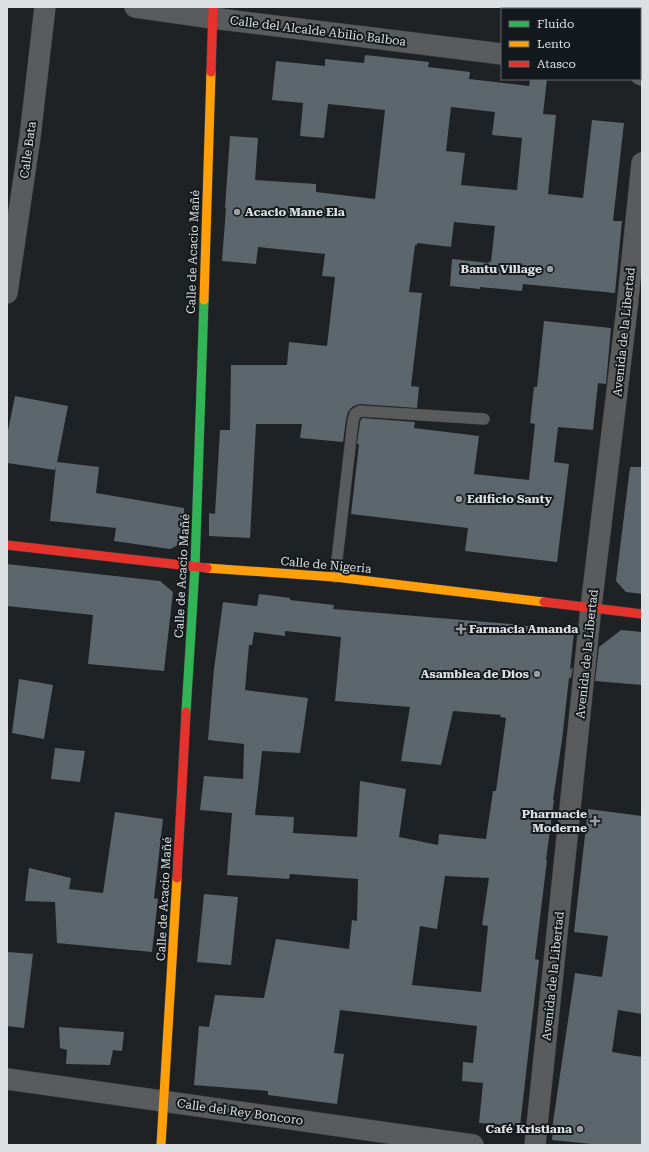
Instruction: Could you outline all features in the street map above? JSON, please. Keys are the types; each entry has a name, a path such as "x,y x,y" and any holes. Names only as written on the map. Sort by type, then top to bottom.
{"street":[{"name":"Calle Bata","path":"7,293 30,137 45,7"},
{"name":"Calle del Alcalde Abilio Balboa","path":"135,7 213,12 501,54"},
{"name":"Calle de Acacio Mañé","path":"161,1145 195,567 213,12"},
{"name":"Avenida de la Libertad","path":"535,1145 591,607 627,308 636,280 642,163"},
{"name":"Calle de Nigeria","path":"7,545 195,567 335,577 642,614"},
{"name":"Calle del Rey Boncoro","path":"7,1079 473,1145"}],"lane":[{"path":"335,577 355,414 360,411 484,419"}],"building":[{"path":"365,55 429,62 428,67 470,72 469,79 529,86 530,80 547,80 543,114 556,115 548,194 583,198 592,120 624,123 613,221 622,221 615,293 523,284 522,291 450,286 452,259 491,262 495,226 454,222 451,247 417,243 417,245 415,245 409,292 422,293 411,386 419,387 417,408 356,405 348,412 343,442 300,438 302,424 256,424 250,538 209,536 209,513 215,514 220,430 230,430 231,365 287,365 289,342 327,346 335,277 322,276 325,254 258,247 256,264 222,261 230,136 258,138 255,180 316,184 316,192 375,199 385,110 328,104 324,138 300,136 303,103 272,100 276,61 325,66 325,59 364,63","holes":["451,107 495,112 492,135 522,138 517,190 461,185 465,153 446,151"]},
{"name":"Edificio Santy","path":"544,321 611,328 606,384 598,383 593,430 558,427 554,462 569,464 557,562 465,551 468,528 351,514 359,444 357,444 360,422 362,418 415,422 414,428 479,436 474,474 529,480 535,424 530,423 534,387 537,387"},
{"path":"15,396 68,406 57,462 99,467 96,493 184,508 184,535 182,535 182,543 170,549 114,541 116,528 50,521 56,465 55,470 7,463 7,436"},
{"path":"630,467 642,467 642,594 626,592 616,581"},
{"path":"7,564 160,581 173,592 164,671 88,664 93,615 7,606"},
{"path":"259,594 290,598 290,600 334,605 333,609 511,624 574,632 570,670 573,667 571,678 569,678 553,800 535,959 539,960 520,1126 479,1123 483,1083 462,1081 463,1062 473,1063 477,1026 340,1010 334,1053 344,1054 337,1104 268,1095 268,1091 194,1085 199,1026 209,1027 215,995 264,998 276,939 349,949 352,920 357,921 358,879 290,874 289,879 227,875 232,813 200,810 204,776 243,779 244,744 208,740 214,669 223,602 257,606","holes":["285,631 341,637 335,701 410,707 401,761 441,765 453,711 501,715 500,717 506,718 496,791 493,791 486,839 439,834 438,845 399,837 406,789 360,781 357,837 293,833 294,817 255,815 262,751 300,753 308,698 245,690 249,645 252,645 254,632 285,636","445,876 489,878 482,925 488,926 481,992 412,985 420,926 437,929"]},
{"path":"621,630 642,632 642,685 595,681 599,647"},
{"path":"19,679 53,685 44,739 12,733"},
{"path":"55,748 85,751 80,782 51,779"},
{"path":"588,809 642,816 642,1014 618,1010 612,1052 642,1057 642,1145 601,1145 552,1140 552,1129 575,973 602,977 608,936 574,932"},
{"path":"115,812 163,819 154,898 158,899 152,952 57,943 55,902 25,901 29,868 71,878 69,889 103,893"},
{"path":"204,894 238,897 231,965 197,962"},
{"path":"8,952 33,954 24,1028 7,1026"},
{"path":"59,1027 124,1032 122,1051 113,1050 110,1065 66,1064 67,1050 60,1048"}],"traffic: fast":[{"path":"186,712 195,567 204,300"}],"traffic: slow":[{"path":"204,300 211,72"},
{"path":"207,568 335,577 544,602"},
{"path":"161,1145 177,878"}],"traffic: jam":[{"path":"211,72 213,7"},
{"path":"7,545 207,568"},
{"path":"544,602 642,614"},
{"path":"177,878 186,712"}],"place":[{"name":"Acacio Mane Ela","path":"237,212"},
{"name":"Bantu Village","path":"550,269"},
{"name":"Edificio Santy","path":"459,499"},
{"name":"Farmacia Amanda","path":"461,629"},
{"name":"Asamblea de Dios","path":"537,674"},
{"name":"Pharmacie Moderne","path":"595,821"},
{"name":"Café Kristiana","path":"580,1129"}]}
